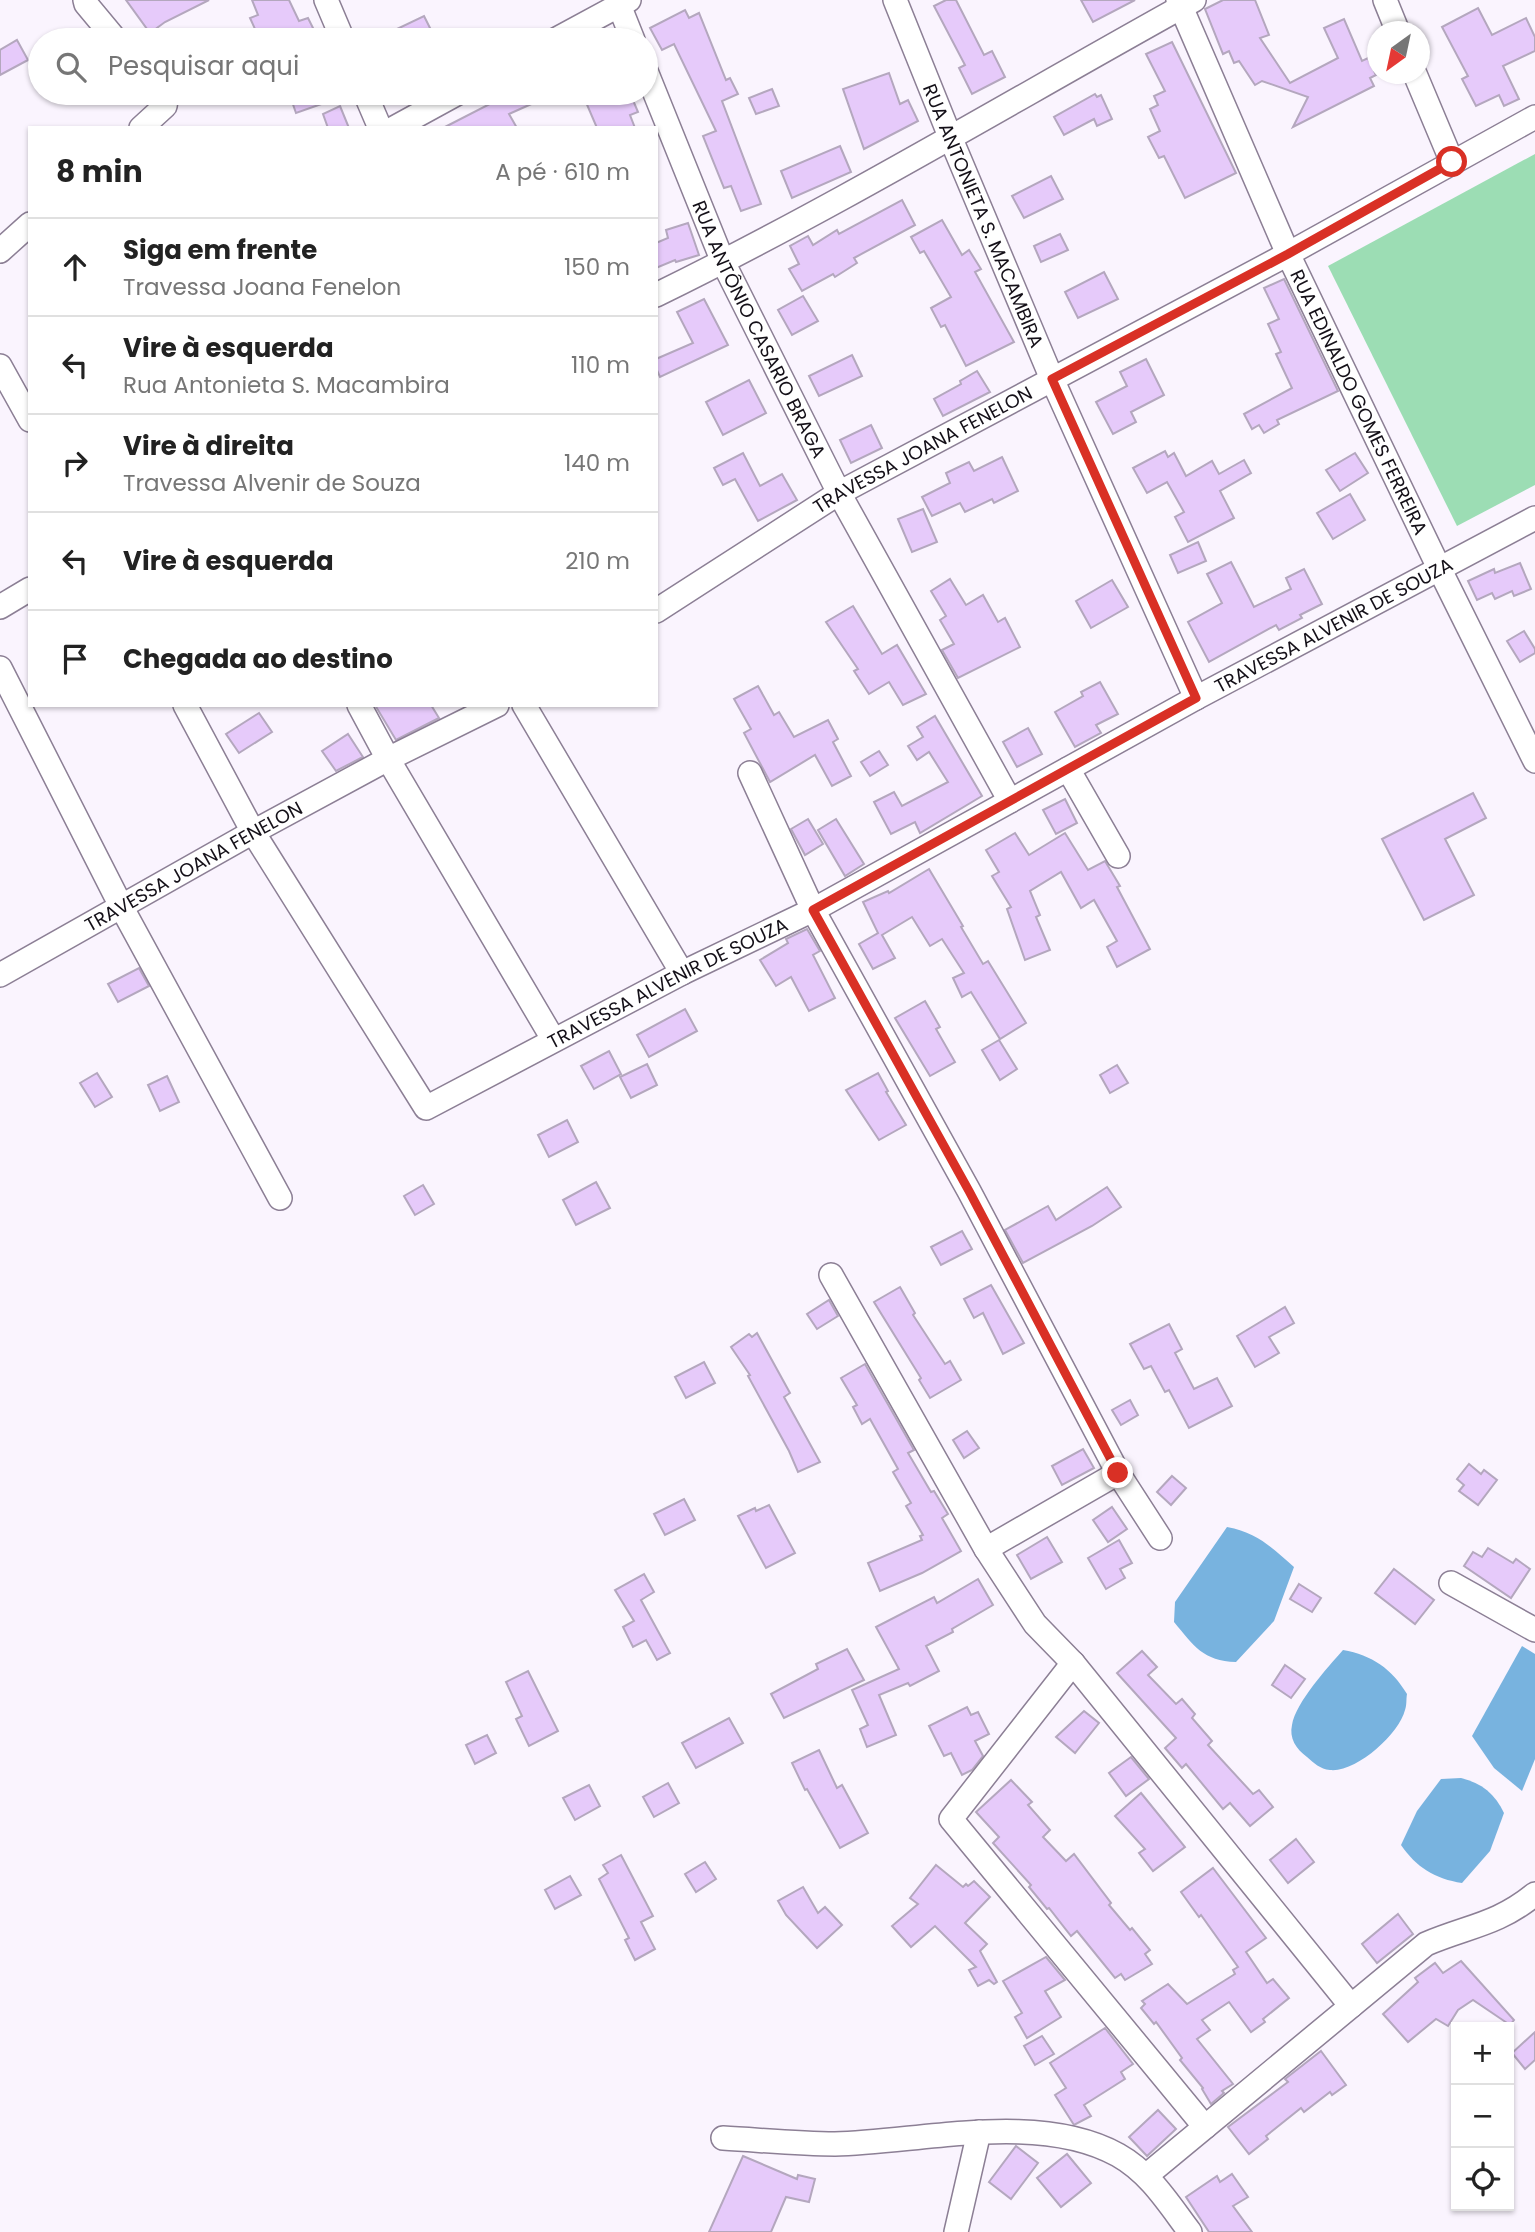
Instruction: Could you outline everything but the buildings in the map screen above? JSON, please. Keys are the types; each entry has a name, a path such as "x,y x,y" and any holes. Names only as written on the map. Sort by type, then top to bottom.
{"street":[{"path":"85,0 106,28"},
{"path":"326,0 338,28"},
{"name":"RUA ANTONIETA S. MACAMBIRA","path":"895,0 1052,379 1196,698"},
{"path":"1385,0 1394,21"},
{"path":"576,28 622,2 630,28"},
{"path":"658,294 951,139 1184,2"},
{"name":"RUA EDINALDO GOMES FERREIRA","path":"1184,2 1288,254 1535,761"},
{"path":"1419,84 1452,162"},
{"name":"RUA ANTÔNIO CASARIO BRAGA","path":"658,101 723,262 839,493 1010,801"},
{"path":"143,126 165,105"},
{"path":"370,105 379,126"},
{"path":"398,126 436,105"},
{"name":"TRAVESSA JOANA FENELON","path":"658,610 839,493 1288,254 1535,117"},
{"path":"0,251 28,226"},
{"path":"0,366 28,416"},
{"name":"TRAVESSA ALVENIR DE SOUZA","path":"253,832 426,1108 682,973 813,910 1196,698 1535,518"},
{"path":"0,607 28,590"},
{"path":"0,668 122,908 280,1198"},
{"path":"186,707 253,832"},
{"path":"360,707 388,759 554,1039"},
{"name":"TRAVESSA JOANA FENELON","path":"0,975 253,832 388,759 493,707"},
{"path":"525,707 682,973"},
{"path":"1068,769 1118,856"},
{"path":"750,774 813,910 969,1191 1118,1473 1160,1538"},
{"path":"831,1275 986,1549 1035,1624 1073,1663 1352,2006"},
{"path":"986,1549 1118,1473"},
{"path":"1451,1583 1535,1630"},
{"path":"1073,1663 951,1819 1205,2127"},
{"path":"1147,2175 1426,1944 1450,1933 1476,1928 1501,1918 1535,1894"},
{"path":"956,2232 978,2133"},
{"path":"723,2138 834,2144 978,2133 1067,2137 1117,2155 1147,2175 1190,2232"}],"green space":[{"path":"1535,154 1535,485 1457,526 1328,266"}],"water":[{"path":"1227,1527 1256,1537 1294,1567 1274,1621 1236,1662 1215,1659 1200,1651 1174,1622 1175,1602"},
{"path":"1522,1646 1535,1654 1535,1759 1522,1791 1494,1768 1472,1736"},
{"path":"1343,1650 1363,1655 1388,1670 1407,1694 1406,1704 1401,1720 1375,1750 1352,1765 1330,1770 1317,1765 1300,1750 1294,1743 1291,1730 1306,1696"},
{"path":"1461,1778 1487,1790 1504,1813 1490,1851 1462,1883 1427,1871 1413,1860 1401,1845 1417,1811 1441,1779"}],"route":[{"path":"1118,1473 969,1191 813,910 1196,698 1052,379 1288,254 1452,162"}]}
